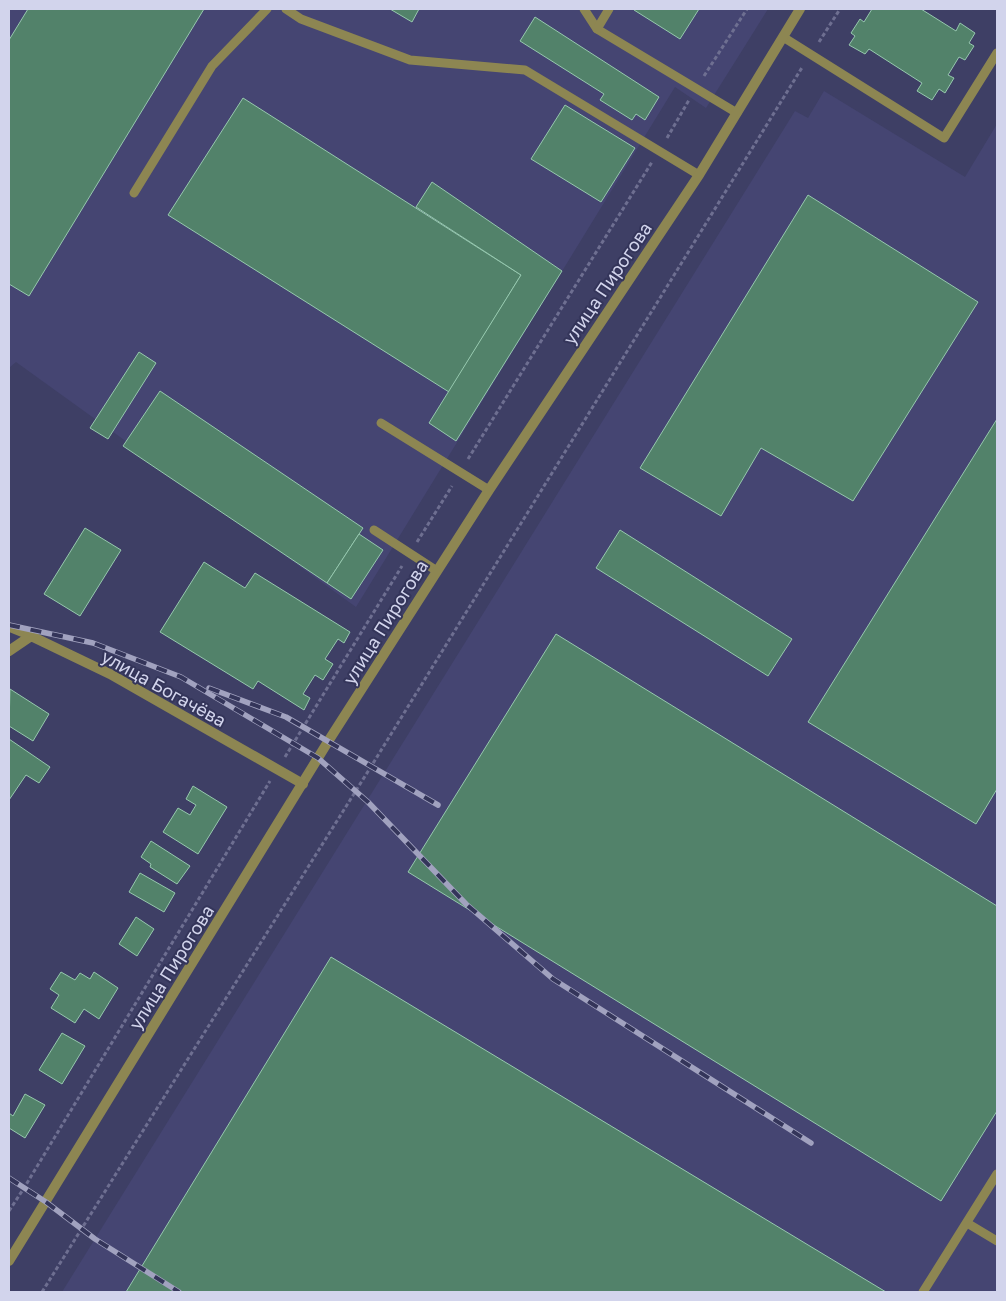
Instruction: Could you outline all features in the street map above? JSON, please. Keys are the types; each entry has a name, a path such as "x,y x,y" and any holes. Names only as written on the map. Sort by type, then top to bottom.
{"street":[{"name":"улица Пирогова","path":"9,1261 303,784 437,571 699,175 800,9"},
{"name":"улица Богачёва","path":"31,636 110,674 303,784"},
{"path":"9,651 31,636"}],"lane":[{"path":"134,193 212,66 267,9"},
{"path":"286,9 301,18 410,60 525,70 699,175"},
{"path":"584,9 597,29 737,113"},
{"path":"597,29 609,9"},
{"path":"783,37 944,138 997,53"},
{"path":"381,422 489,490"},
{"path":"374,530 437,571"},
{"path":"9,627 31,636"},
{"path":"924,1292 997,1174"},
{"path":"967,1223 997,1241"}],"path":[{"path":"9,1211 277,770 747,9"},
{"path":"42,1292 372,766 780,104"}],"shaded area":[{"path":"9,9 768,9 706,108 675,87 356,607 16,362 9,368"},
{"path":"824,91 965,177 997,124 997,1292 62,1292 795,111 808,118"}],"building":[{"path":"28,9 204,9 29,296 9,284 9,40"},
{"path":"390,9 419,9 412,22"},
{"path":"635,9 699,9 680,39"},
{"path":"872,9 921,9 956,31 960,23 975,33 969,43 974,46 965,60 959,57 948,75 954,78 945,93 939,89 932,100 917,91 922,83 869,49 865,54 849,45 855,36 851,33 860,19 864,22"},
{"path":"535,17 659,97 645,120 636,114 632,120 600,100 604,94 520,41"},
{"path":"243,98 521,275 449,392 168,215"},
{"path":"565,105 635,148 601,202 531,159"},
{"path":"432,182 562,271 456,441 429,423 521,275 416,207"},
{"path":"808,195 978,302 853,501 761,448 721,516 640,468"},
{"path":"139,352 156,363 108,439 90,428"},
{"path":"160,391 363,528 327,583 123,446"},
{"path":"997,419 997,789 976,824 808,722"},
{"path":"85,528 121,550 80,616 44,594"},
{"path":"620,530 792,639 768,676 596,568"},
{"path":"359,534 383,550 351,599 327,583"},
{"path":"204,562 245,588 255,573 350,632 344,643 338,639 325,659 333,664 323,680 315,675 303,694 310,698 304,710 258,681 253,689 160,632"},
{"path":"556,634 997,906 997,1111 941,1201 408,872"},
{"path":"10,689 49,714 33,741 9,726"},
{"path":"9,739 50,767 39,783 26,775 9,800"},
{"path":"193,786 227,807 198,854 163,832 178,808 190,815 196,805 186,799"},
{"path":"151,841 190,866 177,884 150,867 151,864 141,857"},
{"path":"140,873 175,893 164,912 129,892"},
{"path":"136,917 154,929 137,956 119,944"},
{"path":"331,957 886,1292 126,1292"},
{"path":"61,972 75,980 80,973 90,979 94,972 118,988 99,1019 84,1009 75,1023 51,1008 59,995 50,989"},
{"path":"62,1033 85,1046 62,1084 39,1070"},
{"path":"25,1094 45,1105 25,1138 9,1128 9,1113 13,1116"}],"railway":[{"path":"9,625 93,643 181,677 318,758 368,802 466,904 553,979 811,1143"},
{"path":"209,688 286,717 438,805"},
{"path":"9,1178 46,1202 95,1239 179,1292"}]}
